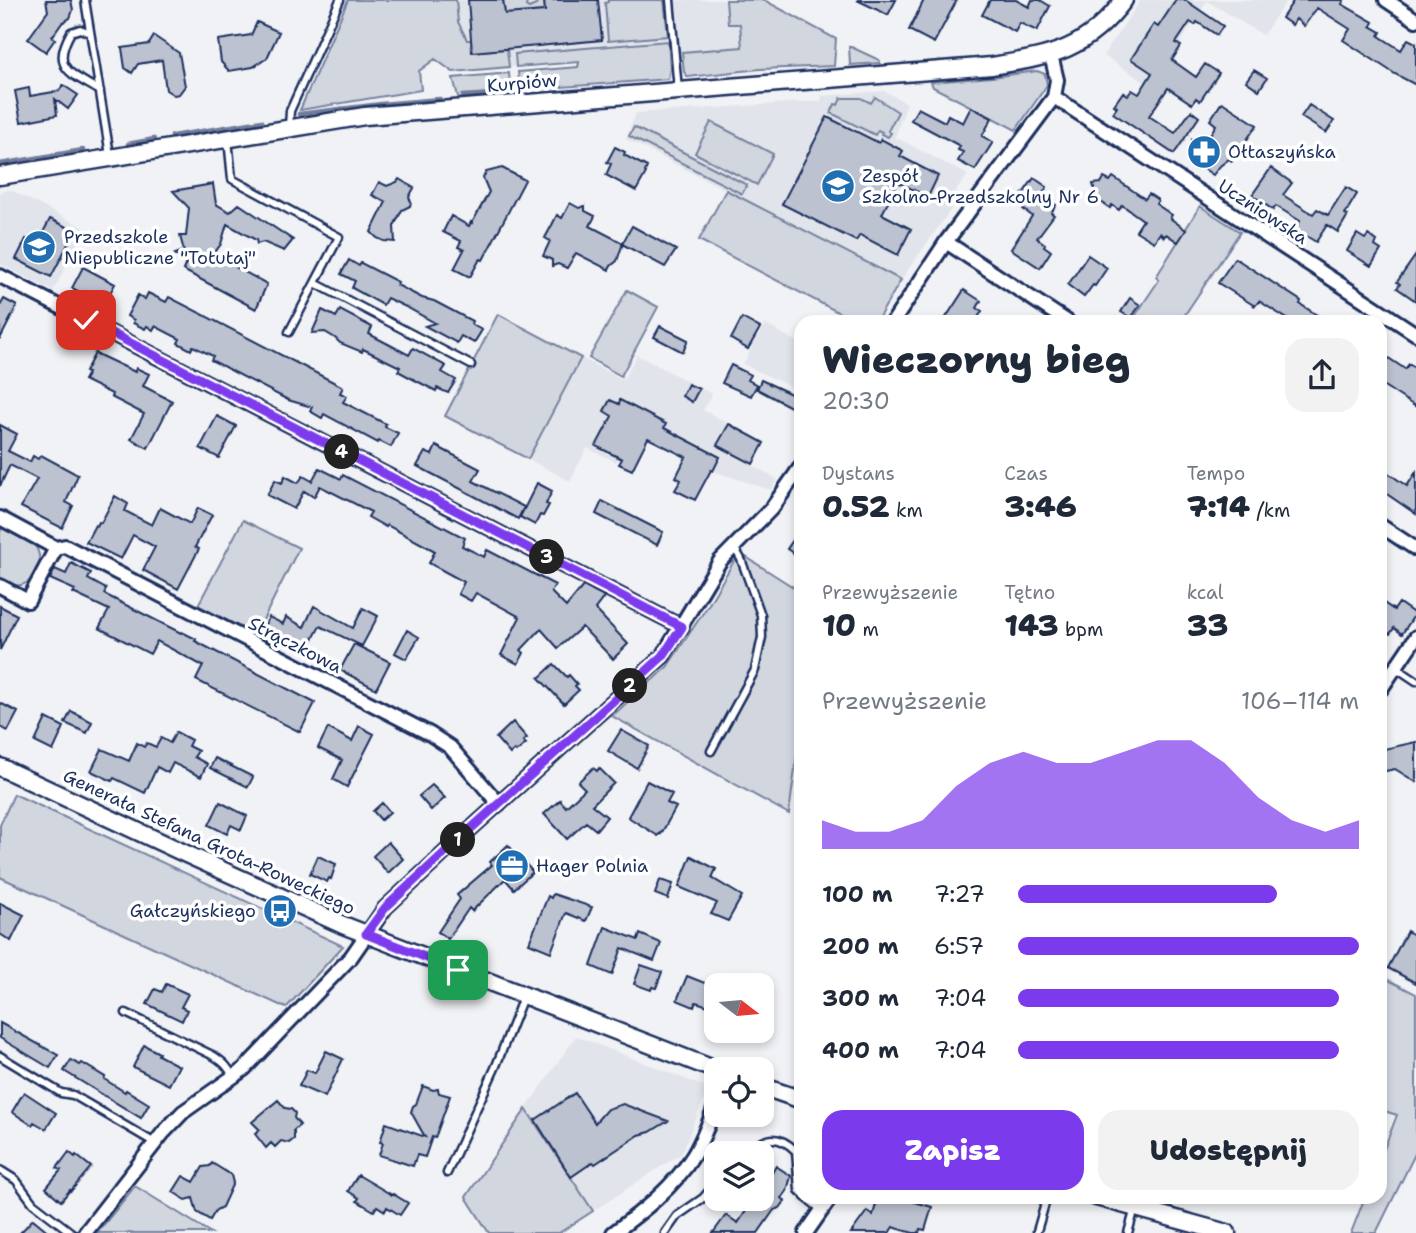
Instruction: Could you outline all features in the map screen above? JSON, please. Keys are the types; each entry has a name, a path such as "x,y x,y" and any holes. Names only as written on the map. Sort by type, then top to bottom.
{"street":[{"name":"Kurpiów","path":"0,176 365,116 992,66 1051,55 1073,46 1110,19 1125,0"},
{"path":"1386,0 1416,20"},
{"path":"898,315 946,242 1054,97 1057,80 1051,55"},
{"name":"Uczniowska","path":"1054,97 1416,334"},
{"path":"946,242 1057,315"},
{"path":"0,276 682,627"},
{"path":"85,1233 155,1143 183,1112 244,1069 351,957 385,908 663,656 720,561 772,508 794,476"},
{"name":"Strączkowa","path":"0,518 56,548 65,546 430,734 450,747 499,804"},
{"path":"1387,530 1416,549"},
{"path":"0,586 28,601 56,548"},
{"path":"1387,680 1416,637"},
{"name":"Generała Stefana Grota-Roweckiego","path":"0,767 366,934 704,1065"},
{"path":"774,1090 794,1097"},
{"path":"613,1233 669,1187 695,1153 706,1127"},
{"path":"806,1233 826,1204"},
{"path":"1121,1204 1227,1233"}],"lane":[{"path":"85,0 110,157"},
{"path":"289,127 290,111 340,0"},
{"path":"670,0 678,90"},
{"path":"90,33 80,29 71,32 63,46 62,62 67,70 100,91"},
{"path":"227,138 232,179 339,237 289,332"},
{"path":"315,283 471,365"},
{"path":"711,751 755,670 762,637 761,615 734,547"},
{"path":"1395,667 1416,681"},
{"path":"447,1173 496,1066 524,996"},
{"path":"126,1013 214,1056 224,1062 233,1077"},
{"path":"0,1056 61,1093 73,1094 155,1143"},
{"path":"764,1141 777,1138 786,1141 794,1149"},
{"path":"0,1170 16,1180 33,1203 72,1233"},
{"path":"665,1233 677,1216 704,1197"},
{"path":"814,1204 822,1210"},
{"path":"1038,1231 1045,1204"},
{"path":"1128,1233 1135,1208"}],"shaded area":[{"path":"348,0 456,0 458,22 467,40 471,40 472,52 507,49 509,67 453,72 435,59 419,71 421,90 300,110"},
{"path":"433,0 764,0 836,39 453,72"},
{"path":"503,0 528,0 526,6 529,8 536,5 538,0 544,0 545,11 505,14"},
{"path":"608,0 664,0 668,36 608,41 605,3"},
{"path":"726,0 764,0 836,39 834,66 760,69 688,77 684,72 682,52 742,47 740,24 728,24"},
{"path":"1141,0 1287,0 1263,35 1207,1 1152,87 1103,55"},
{"path":"668,41 668,79 520,88 518,72 578,67 579,62 516,67 515,54"},
{"path":"849,46 879,60 880,63 850,65"},
{"path":"1037,71 1045,74 1047,85 1016,130 933,87 931,82 992,77"},
{"path":"509,73 511,96 459,100 453,78"},
{"name":"Zespół Szkolno-Przedszkolny Nr 6","path":"884,91 907,103 895,137 968,175 949,200 951,209 901,280 626,139 636,113 821,101 822,96"},
{"path":"875,97 898,112 888,131 891,133 888,137 878,130 875,135 831,113 841,98 861,98 871,103"},
{"path":"711,122 773,154 757,185 695,153"},
{"path":"634,127 747,185 742,194 629,136"},
{"name":"Przedszkole Niepubliczne \"Totutaj\"","path":"11,190 86,229 53,291 0,264 0,192"},
{"path":"726,190 901,280 880,315 844,315 699,240"},
{"path":"1200,206 1240,232 1185,315 1136,315 1159,280 1156,277"},
{"path":"627,290 658,307 621,376 589,358"},
{"path":"498,314 581,358 528,459 445,416"},
{"path":"765,324 794,340 794,389 743,364"},
{"path":"637,355 712,394 703,410 729,424 718,445 777,479 771,490 713,471 633,431 616,462 587,448 570,481 528,459 581,358 623,380"},
{"path":"243,520 299,548 255,636 197,607"},
{"path":"3,525 27,538 37,550 37,572 27,583 11,585 0,581 0,532"},
{"path":"746,557 794,588 794,778 789,814 612,716 667,667 734,561"},
{"path":"14,794 343,946 286,1008 0,877 0,825"},
{"path":"1387,979 1416,994 1416,1152 1376,1233 1351,1233 1362,1204 1387,1204 1387,1141 1397,1115 1387,1112"},
{"path":"576,1036 704,1086 704,1098 682,1153 593,1211 526,1109"},
{"path":"526,1109 593,1211 559,1233 489,1233 466,1197"},
{"path":"135,1186 211,1233 97,1233"}],"building":[{"path":"46,0 71,0 73,10 70,18 62,23 52,37 55,39 46,52 28,39 48,11"},
{"path":"468,0 503,0 505,14 545,11 544,0 598,0 602,40 472,52"},
{"path":"857,0 896,0 888,15"},
{"path":"924,0 957,0 934,43 909,30"},
{"path":"990,0 1016,0 1029,7 1032,0 1040,0 1050,6 1037,31 1020,23 1015,32 982,15"},
{"path":"1176,0 1185,0 1223,26 1217,35 1197,22 1195,25 1190,22 1176,43 1181,46 1172,60 1196,77 1205,64 1219,73 1200,101 1196,98 1192,104 1168,88 1149,116 1175,133 1191,111 1199,117 1174,154 1113,113 1117,107 1114,105 1123,92 1128,95 1132,90 1139,94 1152,73 1131,59 1154,24 1158,27"},
{"path":"1294,0 1344,0 1342,4 1373,22 1371,26 1381,32 1379,36 1401,50 1408,39 1416,43 1416,85 1343,40 1350,29 1317,8 1304,26 1296,19 1292,25 1282,18"},
{"path":"257,22 279,32 267,58 253,67 229,71 221,62 218,40 251,35"},
{"path":"154,36 179,53 185,86 179,94 174,95 166,90 162,60 138,64 132,73 125,68 122,48 149,44"},
{"path":"1254,70 1267,78 1259,90 1246,81"},
{"path":"63,85 78,95 68,109 55,99 57,115 21,122 15,91 29,88 30,96 59,91"},
{"path":"1222,102 1257,125 1232,161 1229,159 1213,175 1194,162 1192,140 1202,147 1216,125 1210,120"},
{"path":"1309,105 1334,121 1326,133 1301,117"},
{"path":"971,107 992,118 982,136 993,142 975,170 958,161 963,152 958,150 960,146 911,120 918,108 945,122 948,115 963,123"},
{"path":"827,117 879,143 881,139 903,151 900,156 938,176 928,197 898,182 882,214 911,229 898,255 860,235 856,241 782,204"},
{"path":"615,147 647,167 636,191 606,175 611,164 607,162"},
{"path":"502,168 525,180 483,260 480,259 470,277 454,269 464,250 458,247 461,241 443,232 451,216 469,226 472,223 489,192 483,178 486,172"},
{"path":"1271,168 1292,183 1283,195 1313,214 1317,209 1328,215 1346,187 1357,194 1338,232 1327,225 1316,242 1295,229 1300,221 1276,206 1273,210 1252,195"},
{"path":"1113,177 1145,199 1149,194 1158,200 1156,204 1172,215 1170,218 1186,230 1178,242 1160,233 1154,242 1136,231 1143,220 1122,205 1119,210 1112,205 1110,208 1092,196 1095,191 1093,184 1101,183 1104,178 1110,181"},
{"path":"1034,178 1047,187 1042,195 1056,205 1051,213 1054,215 1037,238 1051,251 1040,268 1011,249 1032,216 1017,202"},
{"path":"399,179 414,188 409,197 411,202 410,206 402,210 394,226 395,242 384,241 371,232 386,202 372,195 379,182 387,186"},
{"path":"213,184 216,204 230,212 239,204 293,240 284,251 263,242 257,244 256,240 227,224 221,244 213,255 267,284 256,309 183,270 186,263 175,254 184,251 180,236 186,236 189,208 173,191"},
{"path":"570,203 579,208 585,206 585,211 595,216 590,226 623,243 617,261 609,270 576,253 567,268 558,264 552,266 552,260 543,256 550,241 545,238 557,215 562,218"},
{"path":"50,219 75,231 51,277 16,259 26,239 37,244"},
{"path":"632,226 676,250 665,267 622,244"},
{"path":"1357,234 1365,239 1368,235 1377,241 1375,246 1381,250 1371,266 1347,251"},
{"path":"1088,255 1107,268 1084,297 1068,285"},
{"path":"1416,255 1416,301 1397,288 1400,284 1397,282"},
{"path":"1235,258 1301,301 1300,304 1317,315 1281,315 1259,301 1255,306 1218,283"},
{"path":"349,260 359,266 361,263 398,282 397,285 472,321 471,324 482,330 474,343 461,336 457,343 425,326 435,323 408,308 387,298 383,305 352,288 355,281 341,274"},
{"path":"83,267 115,284 104,304 72,288"},
{"path":"964,290 981,301 977,308 982,311 979,315 948,315"},
{"path":"148,293 166,302 169,297 343,387 340,393 347,396 343,402 398,433 391,447 379,441 378,443 324,414 322,418 310,411 312,407 288,400 211,360 213,356 193,346 191,350 178,343 180,339 155,326 153,330 147,326 145,329 133,323 134,320 127,316 138,295 145,299"},
{"path":"1130,298 1140,305 1133,315 1121,312"},
{"path":"4,299 17,306 0,339 0,306"},
{"path":"322,310 336,317 340,310 372,327 369,334 409,355 413,348 446,366 442,372 456,380 448,393 437,388 436,391 398,371 400,367 363,349 362,352 340,343 325,332 312,333"},
{"path":"742,318 760,328 748,349 731,339"},
{"path":"660,326 688,340 683,352 654,337"},
{"path":"95,353 135,372 136,368 149,374 143,386 172,401 148,448 131,439 144,414 84,380"},
{"path":"1387,357 1405,369 1409,364 1416,369 1416,407 1387,388"},
{"path":"731,365 751,375 748,380 757,385 751,396 722,383"},
{"path":"761,380 794,395 794,409 757,389"},
{"path":"688,384 699,389 692,402 682,396"},
{"path":"610,400 619,404 620,400 666,424 664,428 720,457 695,500 675,490 681,480 676,477 686,457 648,438 632,470 619,464 622,459 596,446 612,416 604,411"},
{"path":"217,416 236,426 219,458 200,448"},
{"path":"729,424 764,443 753,464 717,445"},
{"path":"0,425 17,434 8,451 30,462 33,456 38,459 41,455 78,475 66,502 73,506 62,528 21,507 37,479 10,465 0,486"},
{"path":"436,446 480,469 473,481 524,507 518,519 417,466 425,452 432,455"},
{"path":"319,468 341,479 343,475 465,538 462,546 484,557 487,550 555,585 551,592 566,607 583,586 604,597 595,609 628,644 613,659 582,627 558,648 541,629 521,650 524,653 518,664 501,655 520,617 476,593 471,601 458,594 464,582 429,563 435,551 368,517 371,512 320,486 314,497 304,491 294,509 267,495 275,480 282,483 285,476 298,483 303,476 312,481"},
{"path":"1387,472 1407,486 1416,472 1416,514 1387,494"},
{"path":"537,483 552,491 546,504 549,505 535,525 520,517"},
{"path":"115,496 128,504 125,511 152,525 160,508 190,524 198,508 212,515 195,547 199,549 178,589 143,570 155,547 133,535 121,559 86,542 95,525 101,523"},
{"path":"602,501 663,532 657,545 596,514"},
{"path":"794,539 794,554 787,549"},
{"path":"71,563 91,573 88,579 106,589 104,594 196,639 195,641 315,703 300,732 196,680 203,666 157,641 150,654 99,628 109,610 50,579 55,569 66,574"},
{"path":"1399,603 1415,614 1402,634 1394,628 1390,634 1387,632 1387,605 1394,610"},
{"path":"0,606 17,615 0,650"},
{"path":"314,606 353,628 363,608 378,616 362,646 320,626 306,652 262,630 269,617 283,624 286,617 304,627"},
{"path":"407,630 419,637 406,659 395,653"},
{"path":"354,644 390,662 376,689 340,670"},
{"path":"554,664 567,677 569,675 579,690 564,704 539,678"},
{"path":"0,703 18,712 8,731 0,727"},
{"path":"71,711 92,722 87,733 65,723"},
{"path":"46,718 64,727 53,751 35,742"},
{"path":"513,722 527,738 523,741 526,744 510,754 496,738"},
{"path":"359,726 374,734 347,787 333,779 342,760 318,748 328,728 352,741"},
{"path":"621,730 649,746 637,768 608,751"},
{"path":"176,732 191,740 188,746 198,751 194,757 207,764 201,777 173,763 168,773 157,767 145,793 114,778 112,781 91,771 102,749 129,761 137,743 144,747 147,743 156,747 161,738 170,743"},
{"path":"1416,742 1416,782 1395,769 1387,771 1387,748"},
{"path":"215,758 253,777 248,787 210,768"},
{"path":"593,768 597,771 599,768 614,783 592,805 607,817 596,830 586,822 567,839 544,814 560,800 566,807 585,789 578,782"},
{"path":"647,781 672,794 667,803 676,807 658,836 628,817"},
{"path":"432,785 445,798 431,810 419,796"},
{"path":"220,802 247,816 241,830 231,825 227,834 209,825"},
{"path":"382,803 390,812 381,820 373,811"},
{"path":"388,842 403,859 388,873 373,856"},
{"path":"508,845 533,872 514,889 505,879 472,911 469,908 448,939 438,932 460,899 457,895 492,865 490,862"},
{"path":"318,856 336,864 331,879 327,882 310,874"},
{"path":"691,856 716,869 712,878 742,896 728,921 711,914 717,903 679,887"},
{"path":"660,880 673,884 668,899 655,894"},
{"path":"553,894 592,907 586,921 566,913 551,952 529,943 548,896 551,898"},
{"path":"0,903 24,915 11,941 0,934"},
{"path":"605,927 638,940 640,934 661,943 654,961 622,948 612,975 591,966"},
{"path":"1407,931 1416,936 1416,983 1388,968"},
{"path":"641,965 662,972 656,988 652,987 651,990 634,984"},
{"path":"687,976 704,983 704,1005 696,1002 694,1007 677,1000"},
{"path":"166,984 188,994 181,1007 187,1010 182,1021 147,1004 155,989 162,992"},
{"path":"0,1023 58,1055 50,1068 0,1038"},
{"path":"144,1045 179,1066 169,1085 133,1067"},
{"path":"326,1051 343,1059 325,1097 299,1086 307,1070 315,1073"},
{"path":"71,1060 80,1065 82,1063 125,1092 126,1090 149,1104 141,1118 64,1071"},
{"path":"423,1086 438,1089 439,1093 450,1096 425,1157 417,1155 413,1166 379,1155 386,1123 425,1137 411,1112"},
{"path":"24,1092 56,1113 46,1129 34,1122 32,1125 12,1112"},
{"path":"575,1093 595,1123 607,1109 623,1104 668,1121 639,1135 571,1177 535,1120"},
{"path":"278,1100 285,1108 295,1113 294,1118 300,1125 293,1131 294,1139 289,1143 281,1141 275,1147 271,1143 266,1148 255,1134 260,1130 252,1122"},
{"path":"69,1152 91,1167 61,1201 46,1188 61,1170 57,1168"},
{"path":"212,1163 231,1175 233,1183 222,1207 216,1210 210,1220 197,1212 193,1198 186,1200 173,1192 183,1176 194,1182 203,1167"},
{"path":"776,1166 791,1176 782,1198 785,1201 780,1208 774,1210"},
{"path":"358,1175 408,1203 400,1215 387,1207 385,1211 377,1206 374,1211 357,1201 359,1198 348,1191"},
{"path":"876,1204 922,1204 932,1207 925,1230 920,1229 919,1233 893,1227 889,1233 851,1233 867,1211 873,1215"},
{"path":"746,1211 773,1211 758,1233 713,1233 726,1215 738,1223"},
{"path":"33,1219 50,1233 20,1233"}],"waterway":[{"path":"463,96 507,93"},
{"path":"299,114 440,99"},
{"path":"172,136 262,121"},
{"path":"128,144 154,139"},
{"path":"0,164 83,150"}],"place":[{"name":"Ołtaszyńska","path":"1204,152"},
{"name":"Zespół Szkolno-Przedszkolny Nr 6","path":"838,186"},
{"name":"Przedszkole Niepubliczne \"Totutaj\"","path":"39,247"},
{"name":"Hager Polnia","path":"512,866"},
{"name":"Gałczyńskiego","path":"280,911"}],"route":[{"path":"86,320 682,627 663,656 385,908 366,934 458,970"}]}
